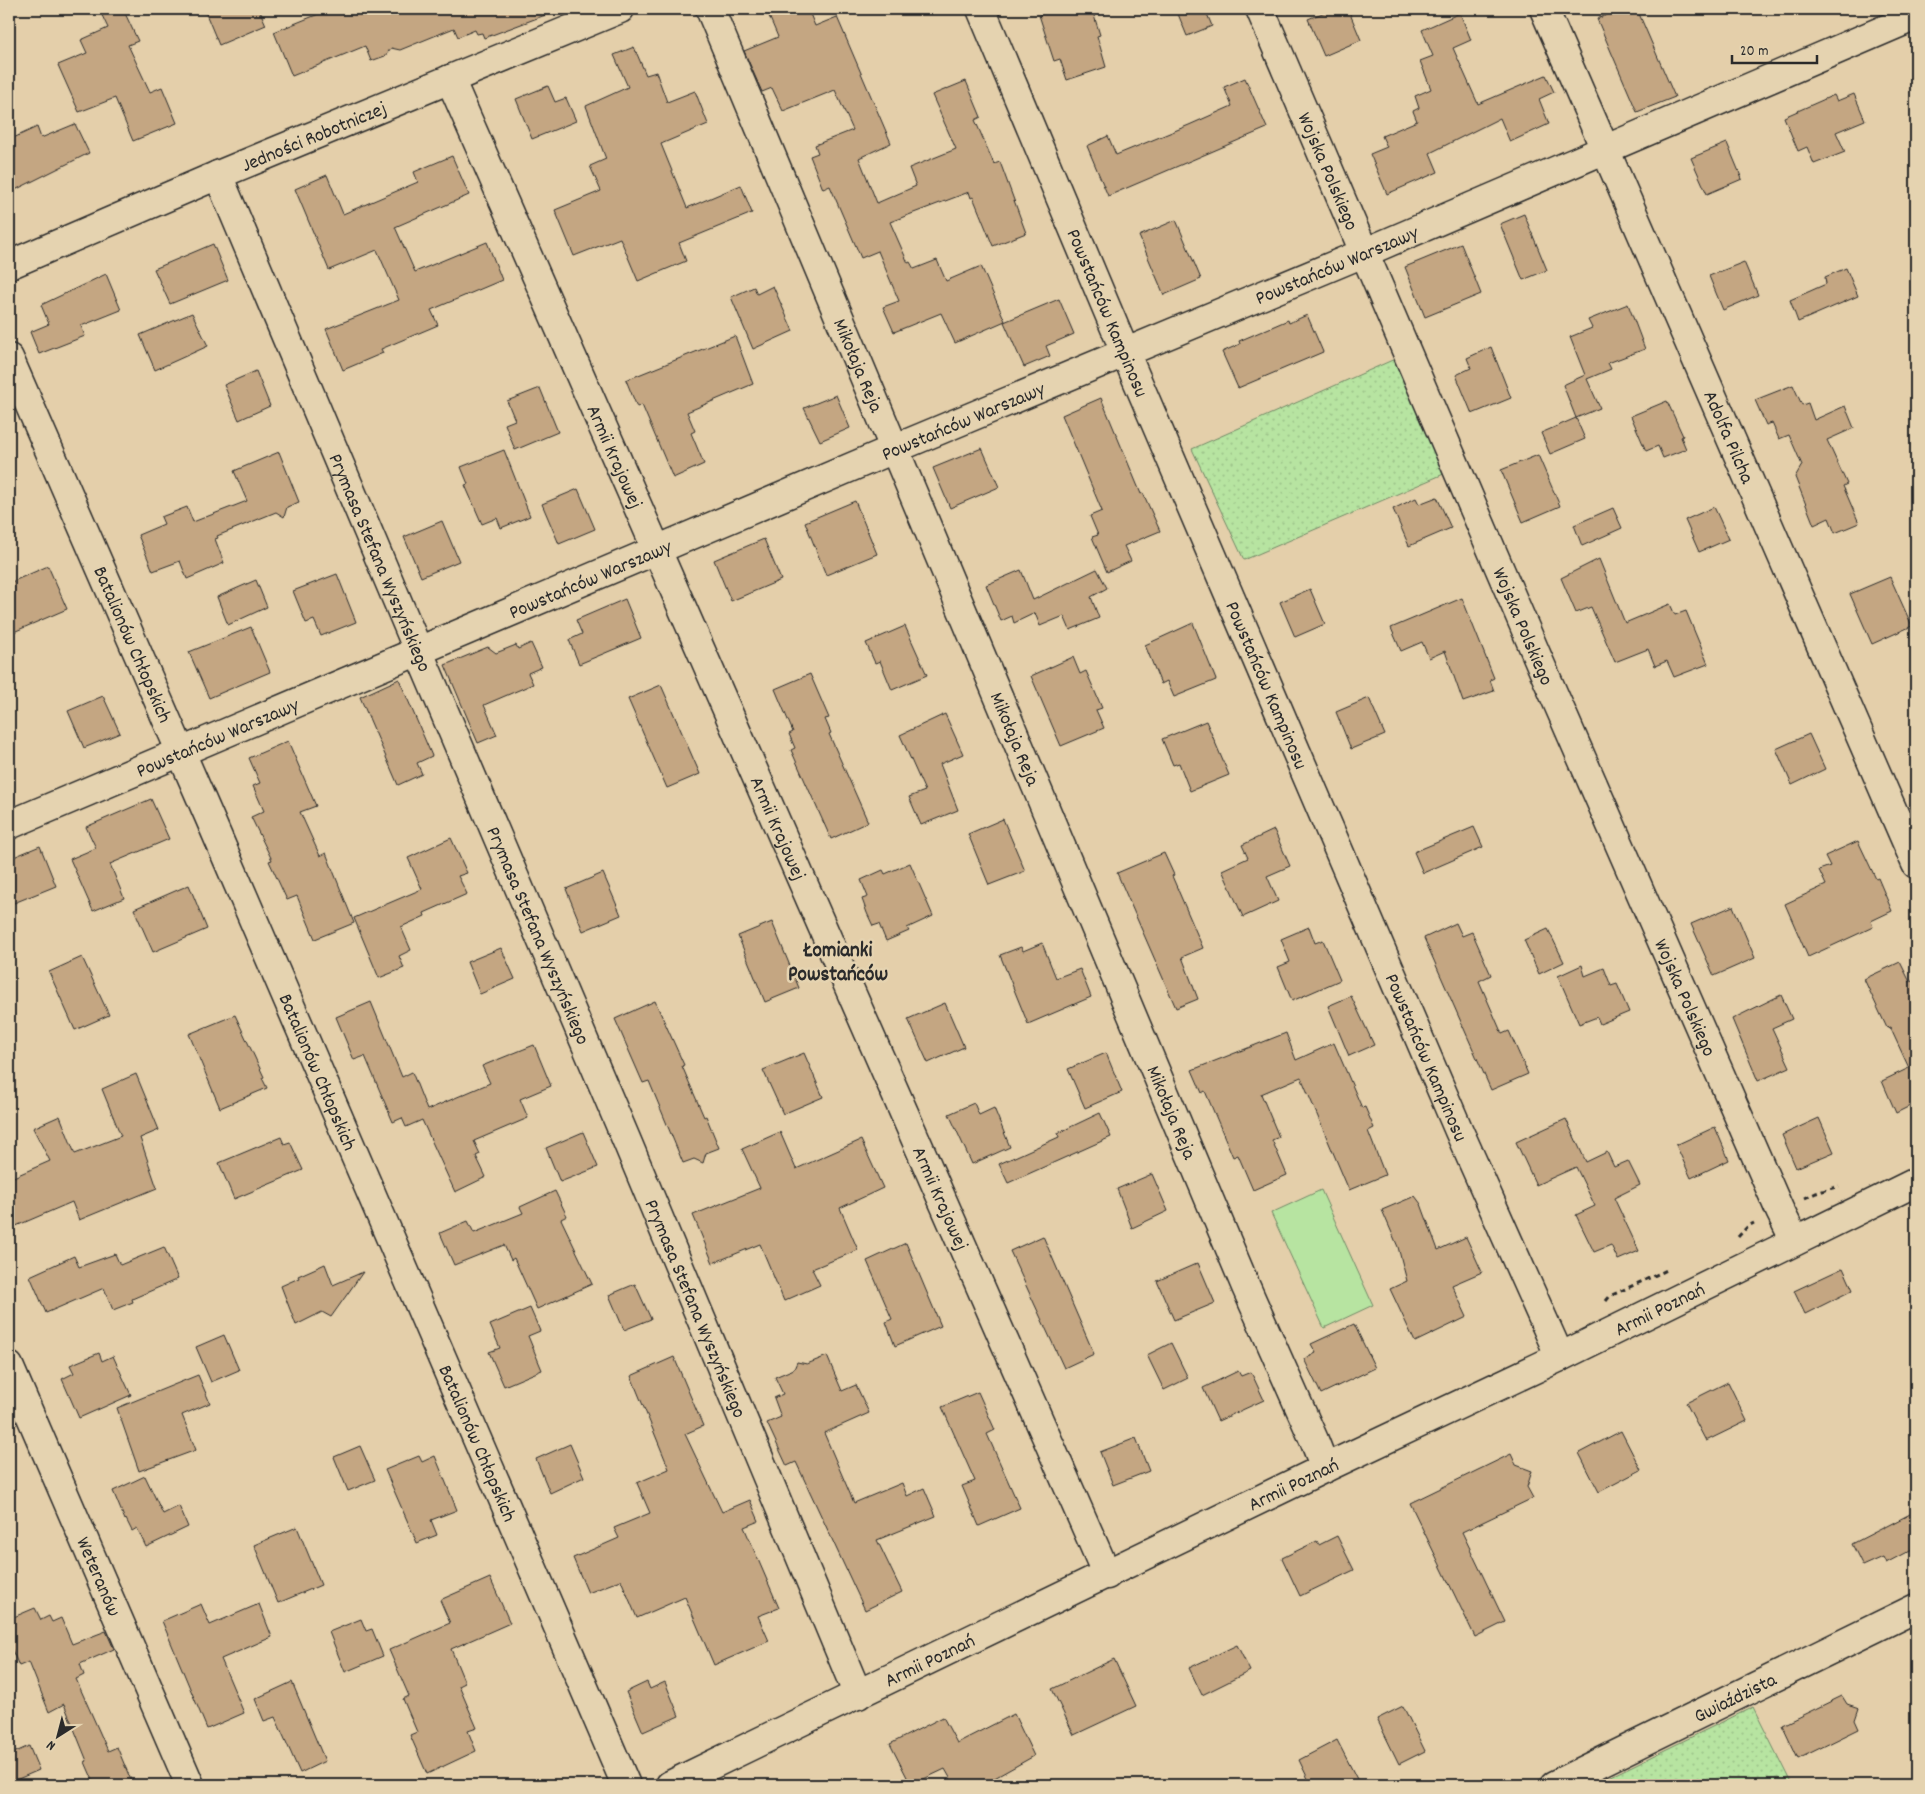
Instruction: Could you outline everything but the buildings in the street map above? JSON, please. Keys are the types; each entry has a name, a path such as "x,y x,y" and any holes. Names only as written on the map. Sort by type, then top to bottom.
{"street":[{"name":"Jedności Robotniczej","path":"9,265 218,175 620,9"},
{"name":"Mikołaja Reja","path":"710,9 1246,1287 1325,1468"},
{"name":"Powstańców Kampinosu","path":"981,9 1125,352 1459,1131 1560,1357"},
{"name":"Wojska Polskiego","path":"1260,9 1366,252 1544,672 1780,1211 1795,1241"},
{"name":"Adolfa Pilcha","path":"1544,9 1916,864"},
{"name":"Powstańców Warszawy","path":"9,825 656,549 1366,252 1916,16"},
{"name":"Armii Krajowej","path":"450,79 1107,1575"},
{"name":"Prymasa Stefana Wyszyńskiego","path":"218,175 626,1138 858,1695"},
{"name":"Batalionów Chłopskich","path":"9,358 181,752 626,1785"},
{"name":"Armii Poznań","path":"670,1785 1325,1468 1560,1357 1916,1182"},
{"name":"Weteranów","path":"9,1366 190,1785"},
{"name":"Gwiaździsta","path":"1554,1785 1916,1608"}],"green space":[{"path":"1397,358 1446,473 1244,560 1192,449"},
{"path":"1321,1190 1373,1305 1324,1328 1271,1213"},
{"path":"1753,1707 1792,1785 1593,1785"}],"district":[{"name":"Łomianki Powstańców","path":"838,961"}]}
